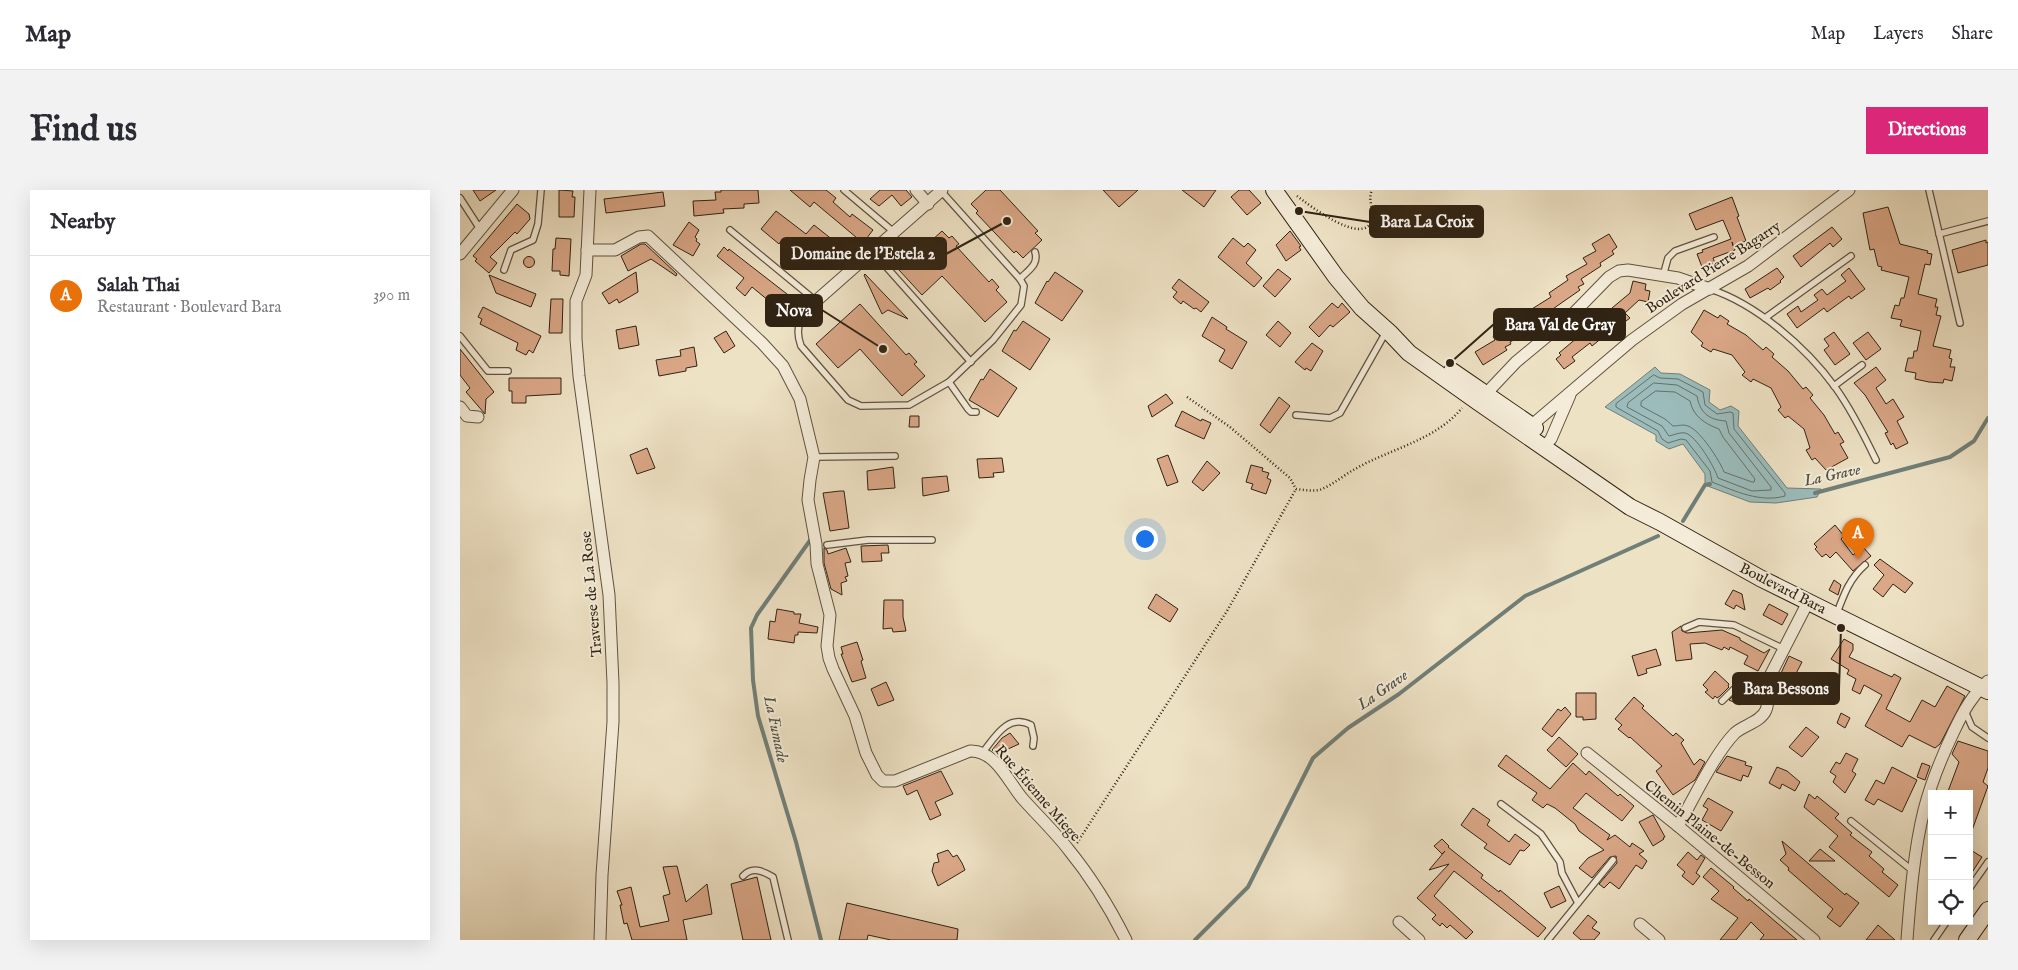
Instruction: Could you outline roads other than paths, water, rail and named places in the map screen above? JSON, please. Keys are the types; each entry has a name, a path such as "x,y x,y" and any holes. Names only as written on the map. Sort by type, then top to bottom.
{"street":[{"path":"460,254 514,190"},
{"name":"Traverse de La Rose","path":"590,190 586,275 576,301 576,339 579,376 606,567 612,634 613,722 602,875 600,940"},
{"path":"916,190 928,204"},
{"name":"Boulevard Bara","path":"1274,190 1336,278 1362,308 1389,332 1409,354 1527,429 1630,507 1808,602 1986,686"},
{"name":"Boulevard Pierre Bagarry","path":"1527,429 1632,340 1682,304 1748,266 1849,190"},
{"path":"816,301 942,191"},
{"name":"Rue Étienne Miege","path":"587,250 615,250 639,237 648,236 739,320 783,366 800,398 814,457 808,500 821,545 817,564 830,615 827,646 829,658 855,716 866,753 877,775 883,781 895,781 970,751 983,752 994,761 1020,796 1069,850 1110,908 1126,940"},
{"path":"1478,397 1516,362 1569,318 1609,277 1619,272 1628,270 1678,278 1710,288"},
{"name":"Boulevard Pierre Bagarry","path":"1547,443 1571,391"},
{"path":"460,407 467,416 478,417"},
{"path":"1678,826 1729,740 1747,724 1762,717 1766,710 1767,684 1808,602"},
{"path":"1907,940 1926,803 1945,750 1964,709 1986,686"},
{"name":"Chemin Plaine-de-Besson","path":"1586,753 1678,826 1810,939"},
{"path":"1967,940 1988,910"},
{"path":"1399,922 1419,940"},
{"path":"1640,924 1659,940"}],"lane":[{"path":"504,270 511,250 532,240 538,224 541,190"},
{"path":"844,190 895,233"},
{"path":"1928,190 1960,323"},
{"path":"730,230 816,301 799,323 797,336 801,346 848,400 861,406 909,405 949,382 993,340 1020,305 1024,286 1020,278 942,191"},
{"path":"460,198 480,229"},
{"path":"1939,234 1988,222"},
{"path":"1663,276 1668,258 1675,251 1714,237"},
{"path":"873,252 971,362"},
{"path":"1020,278 1036,264 1035,252"},
{"path":"1765,318 1851,256"},
{"path":"1710,288 1727,294 1765,318 1805,353 1834,386 1864,434 1876,460"},
{"path":"1296,415 1330,418 1340,413 1376,347 1389,332"},
{"path":"460,336 488,371 508,371"},
{"path":"1834,386 1862,366"},
{"path":"949,382 968,409 971,412 976,412"},
{"path":"814,457 895,456"},
{"path":"821,545 886,539 932,540"},
{"path":"1836,615 1846,587 1865,564"},
{"path":"1685,628 1699,622 1734,625 1784,649"},
{"path":"1722,701 1734,689 1767,700"},
{"path":"1964,709 1972,727 1988,738"},
{"path":"983,752 998,732 1007,724 1016,722 1031,725 1034,738 1033,746"},
{"path":"1501,804 1540,834 1560,862 1562,873 1578,903"},
{"path":"1851,821 1915,872"},
{"path":"1548,940 1613,860"},
{"path":"1973,883 1988,862"},
{"path":"743,876 747,872 755,870 764,871 773,877 788,940"},
{"path":"1934,940 1944,925"}],"water":[{"path":"1655,367 1661,373 1680,374 1710,390 1709,402 1720,410 1731,406 1739,411 1738,426 1787,488 1821,489 1817,497 1776,503 1750,502 1705,485 1705,474 1683,444 1669,449 1656,441 1656,435 1605,407"}],"waterway":[{"name":"La Grave","path":"1815,493 1950,457 1974,441 1988,418"},
{"name":"La Grave","path":"1683,521 1705,485 1710,484"},
{"name":"La Grave","path":"1195,940 1248,887 1313,758 1348,728 1399,694 1525,596 1658,536"},
{"name":"La Fumade","path":"811,539 757,615 751,628 753,680 758,716 796,842 821,940"}],"place":[{"name":"Bara La Croix","path":"1299,211"},
{"name":"Domaine de l'Estela 2","path":"1007,221"},
{"name":"Nova","path":"883,349"},
{"name":"Bara Val de Gray","path":"1450,363"},
{"name":"Salah Thai","path":"1858,559"},
{"name":"Bara Bessons","path":"1841,628"}]}
